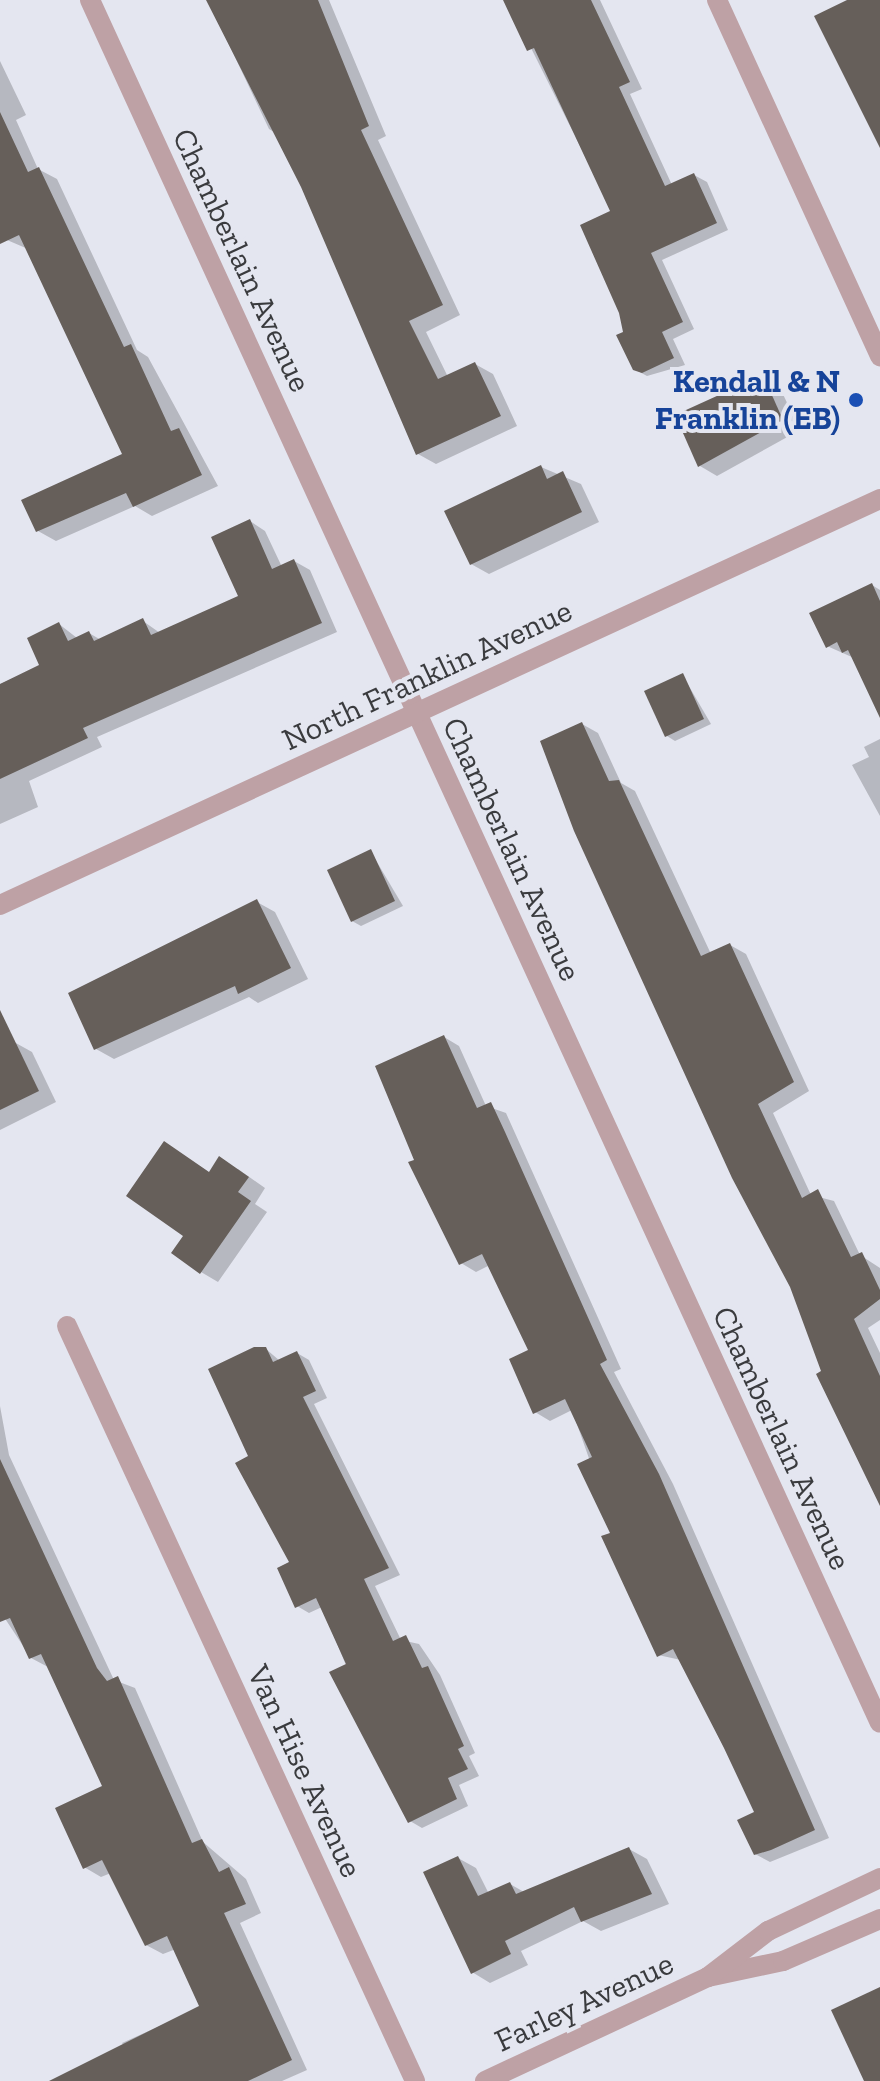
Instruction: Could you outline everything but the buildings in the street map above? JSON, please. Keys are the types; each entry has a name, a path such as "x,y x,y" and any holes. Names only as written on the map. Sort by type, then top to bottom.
{"street":[{"name":"Chamberlain Avenue","path":"90,0 880,1723"},
{"path":"717,0 880,356"},
{"name":"North Franklin Avenue","path":"0,905 880,499"},
{"name":"Van Hise Avenue","path":"67,1326 415,2081"},
{"name":"Farley Avenue","path":"485,2081 708,1977 768,1931 880,1878"},
{"name":"Farley Avenue","path":"708,1977 783,1961 880,1919"}],"place":[{"name":"Kendall & N Franklin (EB)","path":"856,400"}]}
